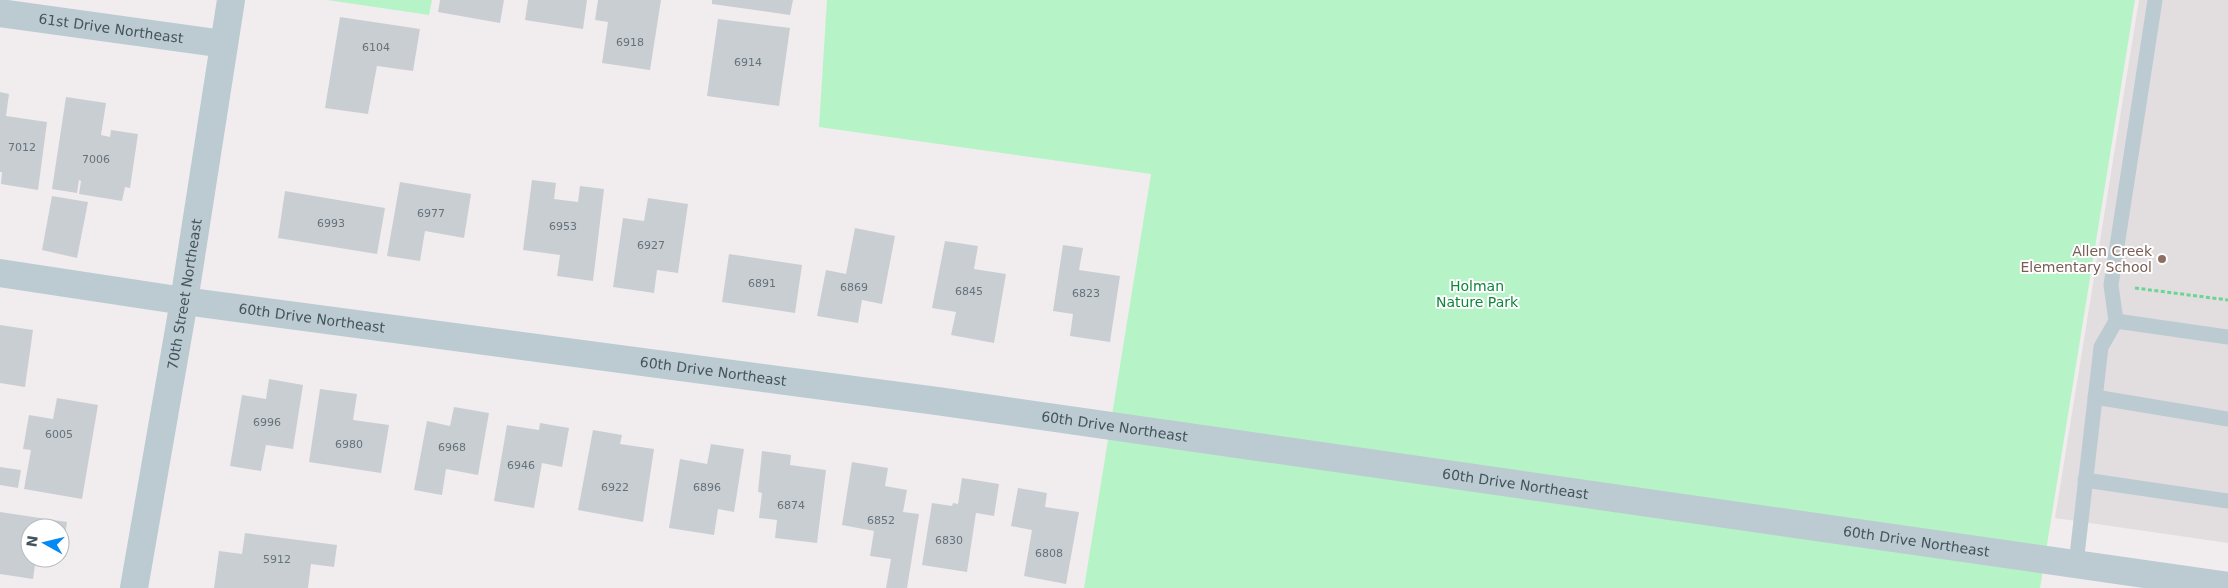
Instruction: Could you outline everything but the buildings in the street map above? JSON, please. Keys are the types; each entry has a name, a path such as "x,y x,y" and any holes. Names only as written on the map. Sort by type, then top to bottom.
{"street":[{"name":"70th Street Northeast","path":"134,588 184,301 231,0"},
{"name":"61st Drive Northeast","path":"0,13 224,44"},
{"name":"60th Drive Northeast","path":"0,273 184,301 937,401 2228,586"}],"lane":[{"path":"2076,564 2101,347 2116,321 2111,285 2155,0"},
{"path":"2116,321 2228,337"},
{"path":"2095,397 2228,419"},
{"path":"2085,480 2228,500"}],"path":[{"path":"2111,285 2228,300"}],"shaded area":[{"name":"Allen Creek Elementary School","path":"2139,0 2228,0 2228,543 2055,518"}],"green space":[{"path":"327,0 432,0 429,15"},
{"name":"Holman Nature Park","path":"827,0 2135,0 2040,588 1084,588 1151,174 819,127"}],"place":[{"name":"Allen Creek Elementary School","path":"2162,259"}]}
